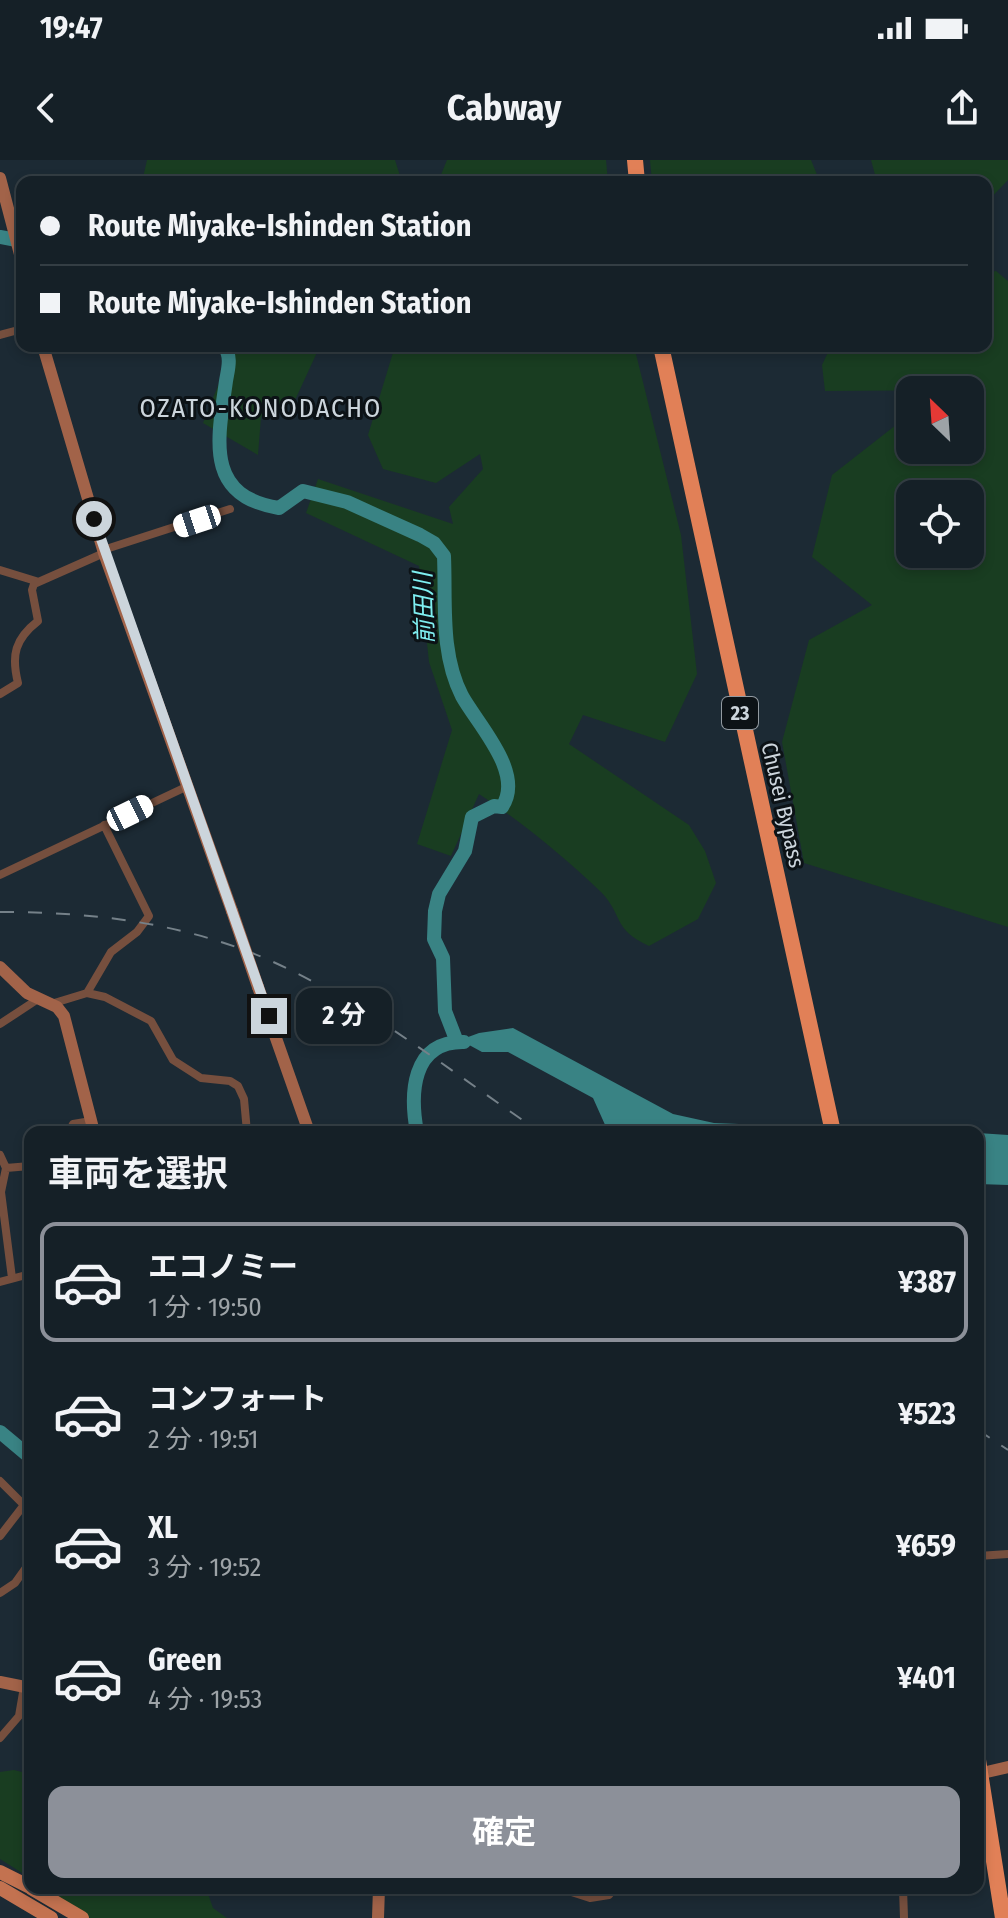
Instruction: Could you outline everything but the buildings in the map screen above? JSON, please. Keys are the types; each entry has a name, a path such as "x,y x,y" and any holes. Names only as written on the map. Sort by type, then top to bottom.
{"highway":[{"name":"Chusei Bypass","path":"662,352 832,1126"},
{"path":"984,1794 1006,1897 1003,1918"},
{"path":"995,1849 1003,1918"}],"main road":[{"path":"0,178 16,237"},
{"path":"45,352 65,429 104,551 307,1126"},
{"path":"0,967 38,999 61,1011 93,1126"},
{"path":"0,1682 24,1687"},
{"path":"984,1769 1008,1767"},
{"path":"0,1872 24,1885"},
{"path":"0,1888 51,1918"},
{"path":"40,1894 82,1918"},
{"path":"378,1918 379,1894"}],"street":[{"path":"0,694 18,683 13,663 19,637 38,621 32,590 39,582 104,551 230,509"},
{"path":"0,570 39,582"},
{"path":"0,875 188,786"},
{"path":"87,993 111,952 137,932 149,916 104,825"},
{"path":"51,1004 87,993 105,997 155,1024 173,1060 209,1081 236,1084 244,1099 246,1126"},
{"path":"0,1024 38,999"},
{"path":"72,1126 93,1126"},
{"path":"0,1155 6,1168 1,1192 12,1278"},
{"path":"6,1168 24,1166"},
{"path":"0,1282 24,1275"},
{"path":"0,1481 24,1505"},
{"path":"0,1536 24,1511"},
{"path":"984,1556 1008,1554"},
{"path":"0,1593 15,1583 24,1570"},
{"path":"0,1738 19,1716 24,1698"},
{"path":"578,1894 590,1898 610,1894"},
{"path":"903,1894 904,1918"}],"shaded area":[{"path":"147,160 395,160 400,176 143,176"},
{"path":"447,160 606,160 607,176 440,176"},
{"path":"650,160 811,160 818,176 651,176"},
{"path":"871,160 1008,160 1008,180 992,197 992,176 875,176"},
{"path":"996,271 1008,281 1008,927 804,863 782,742 809,640 872,605 812,557 832,475 896,425 896,464 984,464 984,376 896,376 896,391 825,391 822,365 828,352 992,352 992,272"},
{"path":"231,352 317,352 296,398 261,417 258,455 203,423"},
{"path":"393,352 635,352 681,535 697,674 665,742 583,715 569,744 689,825 705,851 716,883 698,919 649,946 637,940 624,928 601,892 527,828 479,794 451,856 417,844 452,730 429,662 419,566 306,513 318,479 453,524 449,507 483,469 480,454 436,483 383,469 368,435"},
{"path":"513,1028 673,1114 714,1123 789,1126 606,1126 593,1098 508,1052 482,1052 460,1040 479,1033"},
{"path":"984,1133 1008,1135 1008,1185 984,1184"},
{"path":"0,1772 24,1772 24,1874 0,1859"},
{"path":"54,1894 208,1894 213,1908 227,1918 90,1918"}],"waterway":[{"name":"前田川","path":"0,237 16,240"},
{"name":"前田川","path":"227,352 229,363 219,444 227,478 238,491 255,501 279,508 303,491 347,502 420,535 434,543 444,556 450,663 462,696 497,750 508,779 508,794 502,807 494,806 472,817 465,851 439,894 435,911 434,939 443,958 445,1011 457,1042"},
{"path":"416,1126 415,1087 424,1060 433,1050 446,1044 464,1042"},
{"path":"0,1432 24,1452"}],"railway":[{"path":"0,912 67,914 133,921 198,935 262,957 299,974 370,1015 531,1126"},
{"path":"984,1434 1008,1450"}],"district":[{"name":"OZATO-KONODACHO","path":"261,408"}],"route":[{"path":"94,519 269,1016"}]}
